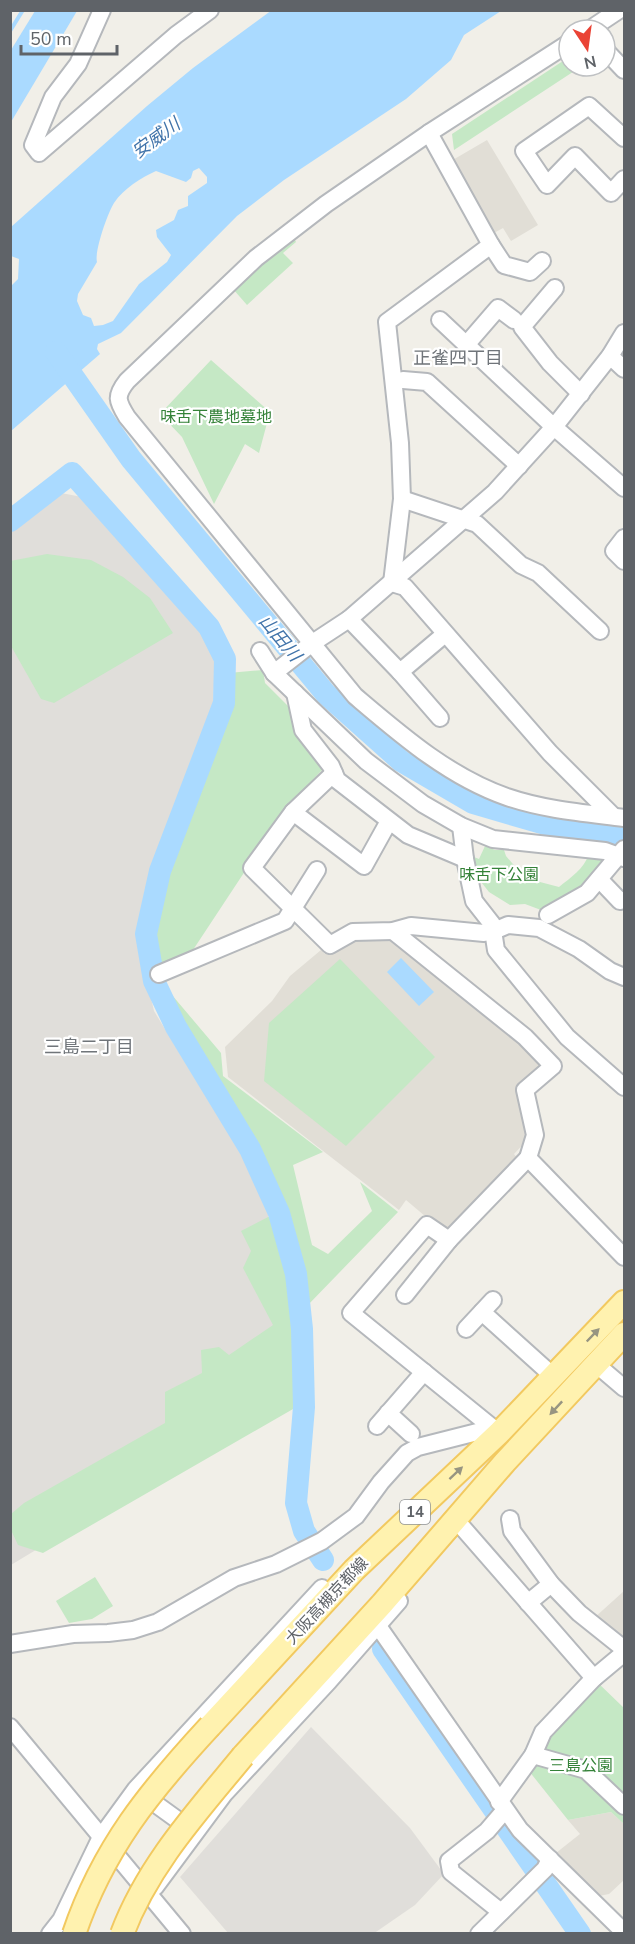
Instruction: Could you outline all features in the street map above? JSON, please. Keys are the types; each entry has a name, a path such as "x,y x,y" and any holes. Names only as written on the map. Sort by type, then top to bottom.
{"main road":[{"name":"大阪高槻京都線","path":"60,1931 95,1880 117,1841 162,1779 354,1570 553,1376 624,1302"},
{"name":"14","path":"122,1934 138,1895 168,1846 243,1756 456,1520 505,1462 624,1334"}],"street":[{"path":"102,10 78,64 52,98 33,145 39,153 152,54 210,10"},
{"path":"557,51 429,133 326,204 256,258 127,381 119,392 119,404 127,417 355,696 399,734 457,774 507,797 561,811 619,817"},
{"path":"624,138 589,106 524,151 547,185 575,156 610,193 624,179"},
{"path":"429,133 504,265 530,272 542,261"},
{"path":"392,583 402,499 400,443 387,322 491,245"},
{"path":"555,288 522,327 550,363 581,394"},
{"path":"466,345 498,308 514,320"},
{"path":"440,320 554,427 624,488"},
{"path":"274,673 311,644 349,619 495,492 581,394 624,333"},
{"path":"609,356 624,369"},
{"path":"403,380 427,382 519,466"},
{"path":"402,499 477,524 520,565 538,573 600,632"},
{"path":"624,538 614,551 624,561"},
{"path":"392,583 405,587 550,753 619,817"},
{"path":"349,619 440,718"},
{"path":"400,672 445,634"},
{"path":"260,651 274,673 366,761 423,804 461,826 493,839 622,854"},
{"path":"295,693 303,730 331,766 337,780 408,835 465,859"},
{"path":"334,773 293,812 252,867 330,945 353,932 393,932 411,926 484,933 494,932 508,925 539,928 579,949 610,971 624,976"},
{"path":"293,812 364,866 389,821"},
{"path":"461,826 474,901 492,924 496,950 567,1037 624,1087"},
{"path":"548,915 587,893 622,854"},
{"path":"159,974 285,921 317,870"},
{"path":"599,879 620,901 624,900"},
{"path":"393,932 525,1037 552,1066 525,1090 535,1135 528,1158 450,1240 405,1295"},
{"path":"528,1158 624,1257"},
{"path":"450,1240 428,1225 351,1313 496,1430"},
{"path":"466,1329 488,1306 553,1376"},
{"path":"597,1365 624,1388"},
{"path":"411,1434 383,1420 423,1372"},
{"path":"10,1644 73,1634 133,1630 158,1622 234,1578 276,1564 313,1546 356,1516 381,1482 407,1453 418,1447 496,1430"},
{"path":"60,1931 101,1837 136,1789 341,1568 372,1540 431,1496"},
{"path":"510,1519 512,1531 551,1584 579,1613 624,1648"},
{"path":"149,1895 224,1794 378,1626 418,1578 456,1520 594,1678"},
{"path":"528,1604 551,1584"},
{"path":"378,1626 501,1811 520,1830 543,1869 624,1932"},
{"path":"501,1912 451,1872 449,1861 487,1831 533,1755 543,1732 594,1678 624,1653"},
{"path":"10,1727 182,1934"},
{"path":"533,1755 586,1770 624,1806"},
{"path":"136,1789 195,1833"},
{"path":"479,1934 543,1869"}],"shaded area":[{"path":"487,140 538,225 511,241 503,228 494,233 451,161"},
{"path":"61,493 82,497 203,632 215,663 213,707 145,890 136,932 154,1011 246,1162 267,1210 291,1319 287,1398 11,1565 10,531"},
{"path":"352,936 399,940 522,1041 545,1066 520,1088 530,1137 514,1154 518,1159 445,1233 406,1200 399,1210 228,1077 225,1047 272,1001 290,976 321,950 325,954"},
{"path":"624,1591 624,1640 593,1619"},
{"path":"311,1727 410,1828 444,1874 415,1905 373,1934 228,1933 180,1877"},
{"path":"611,1812 624,1824 624,1880 609,1894 599,1896 556,1853 580,1834 568,1820"}],"green space":[{"path":"557,65 557,78 564,78 454,150 452,134"},
{"path":"293,236 296,242 283,253 293,263 247,305 233,289"},
{"name":"味舌下農地墓地","path":"211,360 270,412 259,453 245,444 214,504 182,437 160,414"},
{"path":"47,554 91,560 123,577 150,598 173,633 54,703 41,699 11,646 10,561"},
{"path":"263,670 265,683 289,707 296,735 323,769 288,806 191,953 158,967 153,931 163,871 227,705 228,673"},
{"name":"味舌下公園","path":"485,846 495,850 504,850 506,856 523,876 540,878 540,882 559,887 580,869 589,854 596,855 604,861 578,894 549,913 525,904 510,905 489,892 474,873 469,855 479,859"},
{"path":"340,959 435,1057 346,1146 264,1081 269,1023"},
{"path":"161,982 221,1053 223,1076 323,1152 293,1165 312,1245 328,1254 372,1211 360,1182 398,1212 307,1306 282,1210 253,1147 179,1025"},
{"path":"272,1215 289,1274 296,1330 300,1405 43,1553 18,1545 11,1530 11,1514 24,1503 165,1423 165,1392 202,1373 201,1350 219,1347 229,1355 273,1325 243,1268 251,1251 241,1231"},
{"path":"95,1577 113,1606 92,1619 69,1623 56,1601"},
{"name":"三島公園","path":"596,1681 624,1708 624,1824 611,1812 568,1820 529,1771 550,1733"}],"water":[{"name":"安威川","path":"272,10 501,11 464,35 451,60 406,99 284,180 237,216 121,333 98,344 97,349 100,354 11,431 11,286 18,279 19,259 11,256 11,227 193,68","holes":["199,168 207,177 207,183 188,196 188,206 178,210 174,220 156,230 157,237 171,255 167,262 139,284 113,321 94,326 91,318 83,315 77,301 78,294 97,262 102,232 111,208 118,198 133,184 156,171 186,182 191,178 193,171"]},
{"path":"35,11 77,11 11,122 11,50"},
{"path":"401,958 434,992 419,1006 387,972"}],"waterway":[{"path":"10,31 23,10"},
{"name":"山田川","path":"56,352 131,459 326,694 401,761 473,803 552,826 624,839"},
{"path":"10,521 72,473 209,627 225,659 224,703 160,871 146,934 154,981 176,1027 250,1149 279,1213 296,1274 302,1329 304,1407 296,1503 304,1531 323,1560"},
{"path":"383,1649 580,1934"}],"district":[{"name":"正雀四丁目","path":"458,358"},
{"name":"三島二丁目","path":"89,1047"}]}
